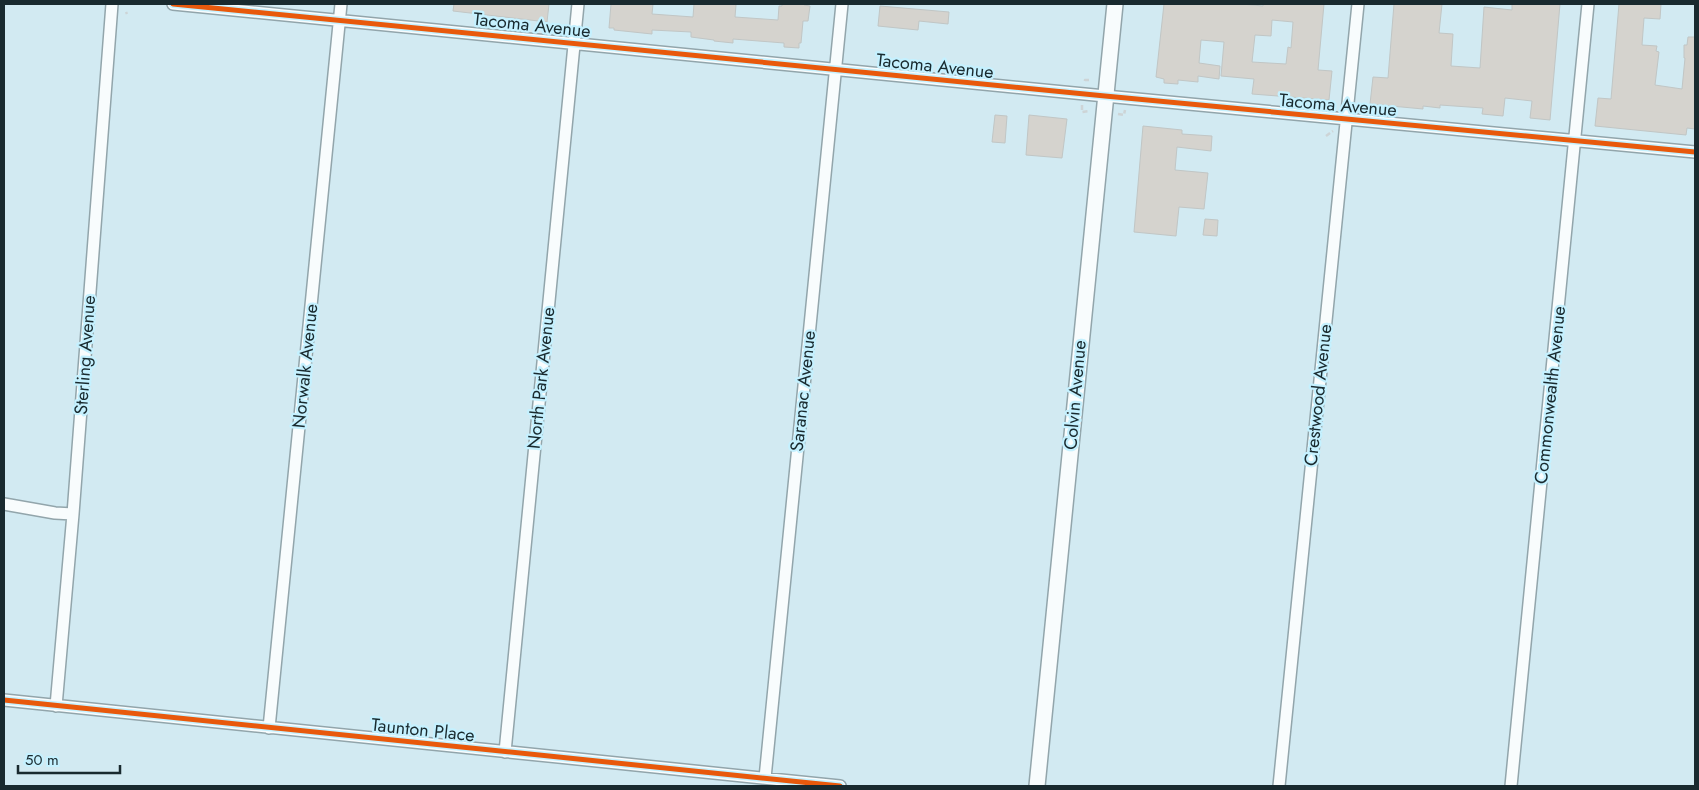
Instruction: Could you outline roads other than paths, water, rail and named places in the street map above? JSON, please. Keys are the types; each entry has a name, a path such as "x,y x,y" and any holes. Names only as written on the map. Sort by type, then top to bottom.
{"street":[{"name":"Sterling Avenue","path":"56,706 73,514 112,4"},
{"name":"Tacoma Avenue","path":"173,4 1695,152"},
{"name":"Norwalk Avenue","path":"269,728 341,4"},
{"name":"North Park Avenue","path":"505,752 578,4"},
{"name":"Saranac Avenue","path":"765,778 842,4"},
{"name":"Colvin Avenue","path":"1037,786 1115,4"},
{"name":"Crestwood Avenue","path":"1279,786 1358,4"},
{"name":"Commonwealth Avenue","path":"1511,786 1588,4"},
{"path":"4,504 55,513 73,514"},
{"name":"Taunton Place","path":"4,700 840,786"}]}
